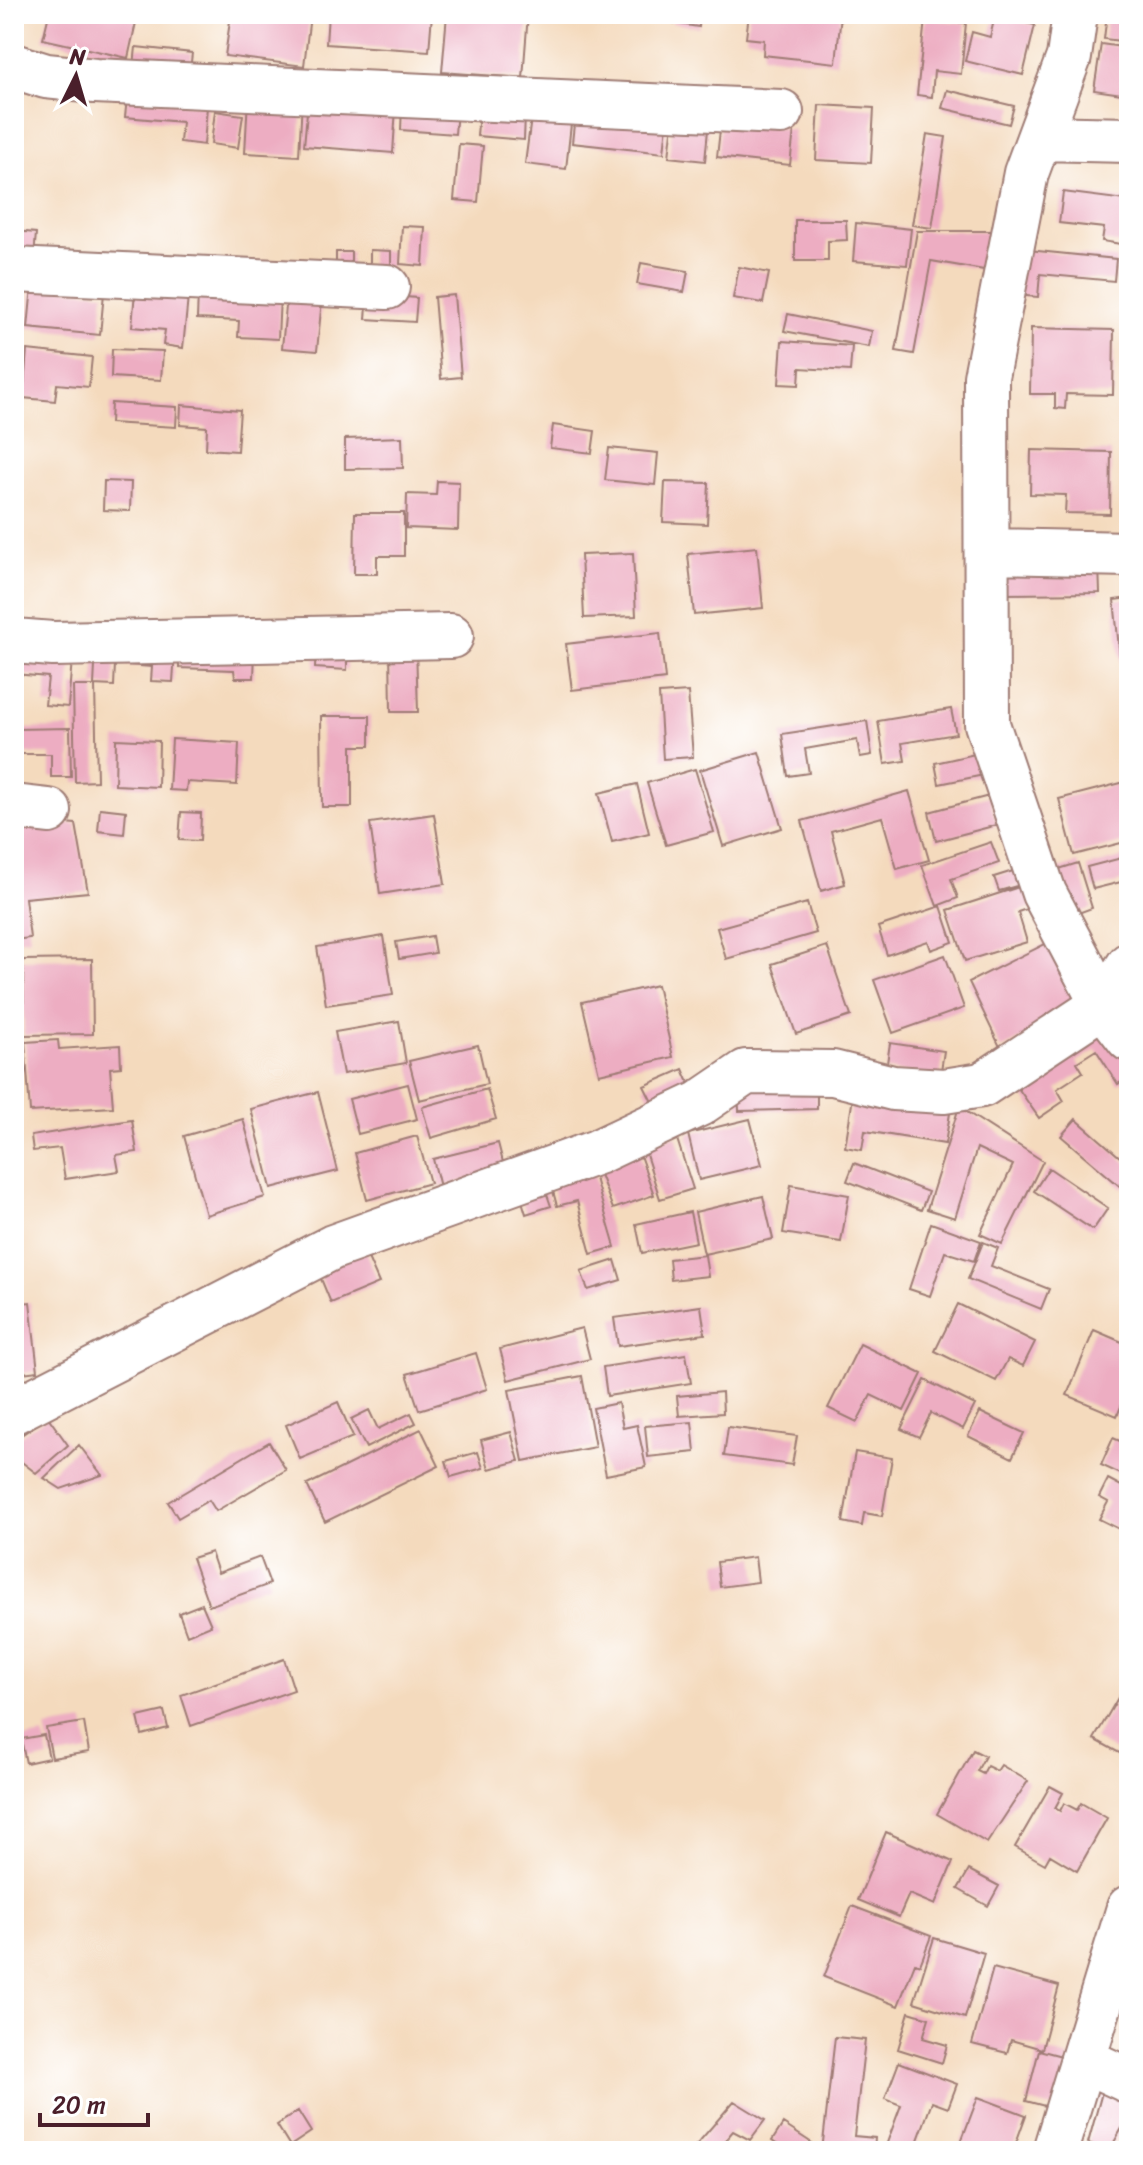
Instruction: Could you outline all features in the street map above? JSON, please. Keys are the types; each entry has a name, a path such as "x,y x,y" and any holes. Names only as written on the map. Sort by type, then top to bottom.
{"street":[{"path":"1075,14 1069,57 1026,173 986,377 990,551 987,724 1044,893 1103,1005 1129,1039"},
{"path":"14,66 46,76 95,81 781,112"},
{"path":"1039,138 1129,140"},
{"path":"14,270 387,287"},
{"path":"990,551 1129,554"},
{"path":"14,641 53,644 451,636"},
{"path":"14,1411 333,1247 597,1152 699,1104 746,1072 833,1073 893,1088 944,1091 982,1085 1103,1005 1129,965"},
{"path":"1055,2151 1129,1908"},
{"path":"1084,2060 1129,2081"}],"building":[{"path":"49,14 121,14 137,18 128,58 43,39"},
{"path":"231,14 310,15 304,66 225,56"},
{"path":"328,14 432,14 429,51 326,44"},
{"path":"447,14 528,14 523,78 442,72"},
{"path":"673,14 700,14 699,27 672,23"},
{"path":"749,14 841,14 836,63 763,55 764,40 746,38"},
{"path":"1107,14 1129,14 1129,42 1104,39"},
{"path":"995,16 1035,25 1023,75 965,61 972,32 990,37"},
{"path":"925,19 966,23 961,74 934,71 932,97 917,95"},
{"path":"1101,44 1129,48 1129,95 1094,90"},
{"path":"136,47 192,53 190,71 134,66"},
{"path":"947,90 1014,106 1009,124 942,108"},
{"path":"127,98 207,106 204,145 180,142 182,122 125,117"},
{"path":"248,98 302,100 299,156 245,153"},
{"path":"308,101 396,108 393,153 304,146"},
{"path":"819,105 874,108 871,163 816,160"},
{"path":"402,106 457,110 455,134 401,130"},
{"path":"532,110 572,115 566,169 525,164"},
{"path":"215,111 243,115 238,148 211,144"},
{"path":"479,112 525,115 524,140 477,136"},
{"path":"674,114 709,119 705,161 669,157"},
{"path":"575,115 667,124 664,153 572,143"},
{"path":"721,121 794,130 790,165 717,157"},
{"path":"927,134 946,137 932,228 912,225"},
{"path":"459,144 483,146 478,202 454,200"},
{"path":"1063,192 1126,200 1121,244 1102,241 1104,228 1059,223"},
{"path":"795,220 846,220 847,240 828,241 828,261 795,261"},
{"path":"856,223 911,229 907,265 853,261"},
{"path":"402,226 425,227 423,266 400,264"},
{"path":"14,231 36,233 34,257 14,255"},
{"path":"917,231 997,231 990,271 931,261 914,354 896,351"},
{"path":"1018,249 1116,259 1114,281 1040,274 1038,297 1014,295"},
{"path":"370,250 391,251 391,267 370,266"},
{"path":"336,252 351,252 351,270 336,270"},
{"path":"641,263 688,271 684,292 637,284"},
{"path":"739,267 769,273 763,303 733,298"},
{"path":"32,286 104,293 100,335 28,328"},
{"path":"135,291 188,297 183,348 163,345 165,330 132,327"},
{"path":"198,293 280,296 278,339 238,337 239,321 197,319"},
{"path":"368,294 417,298 415,322 366,319"},
{"path":"454,295 461,377 441,379 434,297"},
{"path":"287,296 322,299 317,351 282,348"},
{"path":"788,314 872,331 869,347 784,331"},
{"path":"1031,328 1114,330 1113,395 1066,394 1065,409 1055,408 1055,394 1030,394"},
{"path":"782,341 852,346 850,371 800,368 799,385 779,384"},
{"path":"112,349 163,351 161,380 111,377"},
{"path":"27,350 92,357 89,387 57,384 55,401 23,398"},
{"path":"111,403 177,407 176,427 110,423"},
{"path":"181,405 240,410 237,451 206,449 207,427 180,425"},
{"path":"553,425 595,431 592,453 550,448"},
{"path":"402,437 403,468 345,469 345,439"},
{"path":"609,448 658,453 655,485 605,480"},
{"path":"1031,450 1111,452 1110,514 1065,513 1066,495 1030,494"},
{"path":"104,481 131,482 130,511 103,510"},
{"path":"437,481 459,482 458,530 406,528 407,494 436,495"},
{"path":"665,482 709,483 707,524 663,522"},
{"path":"355,513 404,513 404,556 377,556 377,574 354,574"},
{"path":"757,547 763,608 694,615 688,554"},
{"path":"633,553 636,616 584,618 581,555"},
{"path":"1099,565 1100,593 1003,594 1003,566"},
{"path":"1129,598 1129,686 1123,686 1114,600"},
{"path":"660,633 665,679 572,690 566,644"},
{"path":"416,646 418,712 391,712 390,647"},
{"path":"96,647 175,652 173,682 151,681 152,667 115,664 114,686 94,685"},
{"path":"179,648 255,651 254,678 235,678 234,670 179,668"},
{"path":"316,648 347,649 347,670 315,668"},
{"path":"14,654 72,659 68,707 45,705 48,677 14,674"},
{"path":"73,686 95,686 97,781 75,782"},
{"path":"688,692 693,757 663,759 659,694"},
{"path":"951,709 956,734 902,743 905,761 885,764 878,721"},
{"path":"321,716 370,716 370,746 352,746 352,807 322,807"},
{"path":"867,721 872,755 860,757 857,740 805,749 809,773 788,776 782,734"},
{"path":"70,728 71,777 51,777 51,754 16,754 15,729"},
{"path":"116,739 159,741 158,787 115,785"},
{"path":"172,739 239,743 237,785 187,782 186,791 169,790"},
{"path":"759,752 782,828 723,846 700,770"},
{"path":"984,752 989,774 939,784 935,763"},
{"path":"695,769 714,832 666,845 647,783"},
{"path":"1125,782 1129,798 1129,841 1074,855 1059,799"},
{"path":"637,784 649,833 612,842 599,793"},
{"path":"909,791 929,860 897,869 882,817 831,831 845,884 821,891 802,821"},
{"path":"989,796 997,825 936,841 929,812"},
{"path":"100,808 126,811 124,834 98,831"},
{"path":"181,812 201,813 200,841 179,840"},
{"path":"434,814 445,884 380,894 370,823"},
{"path":"14,819 76,824 88,892 25,898 30,938 14,940"},
{"path":"991,842 999,863 951,879 958,898 937,906 922,865"},
{"path":"1129,856 1129,880 1093,889 1087,867"},
{"path":"1078,863 1092,908 1073,915 1059,869"},
{"path":"1029,866 1034,881 999,891 994,877"},
{"path":"1028,884 1035,906 1018,912 1027,942 965,961 948,910"},
{"path":"807,903 816,933 726,959 717,928"},
{"path":"941,906 953,942 931,950 928,941 887,955 878,927"},
{"path":"384,936 393,995 326,1005 317,947"},
{"path":"432,936 435,953 399,959 396,942"},
{"path":"1051,941 1084,1009 1001,1049 969,982"},
{"path":"827,946 851,1016 796,1034 772,964"},
{"path":"945,955 964,1008 893,1033 874,980"},
{"path":"92,959 93,1034 24,1035 23,960"},
{"path":"657,985 673,1057 599,1074 582,1002"},
{"path":"1098,1020 1129,1066 1129,1077 1118,1084 1096,1050 1077,1062 1083,1072 1057,1089 1064,1101 1039,1118 1011,1078"},
{"path":"399,1021 406,1063 343,1074 335,1032"},
{"path":"58,1040 59,1049 120,1045 121,1067 110,1068 113,1107 30,1112 25,1042"},
{"path":"890,1043 944,1051 940,1077 886,1070"},
{"path":"478,1045 487,1084 419,1100 409,1061"},
{"path":"683,1069 690,1085 652,1102 644,1086"},
{"path":"408,1084 417,1119 358,1134 349,1099"},
{"path":"817,1086 817,1109 739,1111 738,1088"},
{"path":"487,1089 496,1119 431,1138 422,1107"},
{"path":"854,1091 951,1107 945,1144 865,1131 862,1150 845,1147"},
{"path":"318,1092 338,1171 271,1188 251,1109"},
{"path":"959,1107 1043,1161 1002,1244 980,1234 1013,1165 977,1148 955,1218 927,1209"},
{"path":"243,1119 265,1197 206,1215 184,1136"},
{"path":"750,1119 762,1165 699,1180 688,1134"},
{"path":"1076,1119 1129,1165 1129,1180 1122,1188 1061,1136"},
{"path":"132,1120 137,1152 116,1155 119,1171 65,1179 60,1148 33,1151 31,1136"},
{"path":"417,1136 430,1183 367,1200 355,1153"},
{"path":"676,1136 693,1189 660,1199 643,1145"},
{"path":"498,1143 505,1170 440,1187 433,1159"},
{"path":"637,1147 654,1195 613,1209 595,1161"},
{"path":"854,1163 928,1192 921,1210 847,1181"},
{"path":"592,1168 615,1247 591,1254 577,1201 557,1206 550,1180"},
{"path":"1049,1168 1108,1208 1093,1230 1034,1191"},
{"path":"543,1183 551,1206 526,1214 519,1191"},
{"path":"791,1185 849,1195 841,1242 783,1233"},
{"path":"763,1196 773,1239 704,1254 695,1212"},
{"path":"690,1212 696,1242 642,1253 636,1224"},
{"path":"931,1223 981,1241 974,1261 945,1252 930,1296 909,1289"},
{"path":"361,1242 379,1283 331,1303 314,1262"},
{"path":"983,1242 998,1248 991,1266 1049,1289 1041,1309 968,1279"},
{"path":"705,1255 708,1276 671,1280 669,1259"},
{"path":"615,1260 621,1280 588,1290 581,1271"},
{"path":"30,1302 38,1371 14,1374 14,1304"},
{"path":"958,1304 1035,1342 1023,1366 1008,1359 996,1381 935,1351"},
{"path":"701,1306 705,1334 618,1346 614,1318"},
{"path":"582,1328 590,1359 508,1380 500,1349"},
{"path":"1094,1330 1129,1345 1129,1388 1117,1416 1067,1395"},
{"path":"860,1344 922,1374 904,1411 871,1395 857,1422 828,1408"},
{"path":"476,1353 487,1389 419,1410 407,1374"},
{"path":"686,1354 691,1383 607,1396 603,1367"},
{"path":"582,1376 595,1447 523,1461 509,1390"},
{"path":"925,1380 975,1405 963,1429 931,1413 919,1437 901,1429"},
{"path":"722,1392 723,1413 679,1416 677,1396"},
{"path":"338,1402 353,1437 300,1459 286,1425"},
{"path":"618,1403 623,1428 637,1425 646,1467 606,1475 593,1408"},
{"path":"369,1410 378,1429 411,1413 416,1423 366,1448 351,1419"},
{"path":"980,1412 1024,1433 1012,1458 968,1436"},
{"path":"48,1417 68,1445 36,1473 14,1456 14,1440"},
{"path":"692,1422 695,1452 648,1457 645,1426"},
{"path":"728,1427 797,1436 792,1465 724,1456"},
{"path":"421,1429 439,1466 325,1522 307,1485"},
{"path":"511,1432 519,1461 489,1469 481,1440"},
{"path":"1113,1438 1129,1445 1129,1478 1101,1465"},
{"path":"269,1442 286,1470 216,1511 209,1500 178,1518 168,1502"},
{"path":"79,1445 102,1475 61,1489 44,1478"},
{"path":"478,1452 483,1468 451,1477 446,1461"},
{"path":"855,1452 892,1458 882,1516 864,1513 862,1526 843,1522"},
{"path":"1108,1479 1129,1490 1129,1524 1125,1532 1099,1519 1108,1502 1099,1497"},
{"path":"211,1552 218,1573 260,1557 270,1584 209,1606 192,1558"},
{"path":"755,1557 758,1582 720,1587 717,1562"},
{"path":"202,1604 211,1625 187,1635 179,1613"},
{"path":"284,1659 294,1690 191,1726 181,1695"},
{"path":"1126,1684 1129,1686 1129,1744 1123,1755 1094,1739"},
{"path":"164,1711 168,1728 142,1735 138,1717"},
{"path":"84,1722 89,1752 52,1758 46,1728"},
{"path":"44,1735 49,1758 26,1763 21,1739"},
{"path":"973,1750 985,1756 977,1771 983,1774 987,1766 997,1771 1001,1765 1028,1781 987,1843 937,1814"},
{"path":"1050,1786 1063,1793 1055,1808 1060,1811 1064,1803 1077,1810 1081,1803 1107,1818 1077,1871 1050,1855 1045,1864 1015,1847"},
{"path":"886,1832 953,1862 935,1905 909,1894 899,1917 858,1900"},
{"path":"969,1870 999,1886 988,1906 958,1889"},
{"path":"852,1906 931,1936 920,1965 915,1963 898,2006 824,1977"},
{"path":"934,1938 984,1953 965,2018 914,2002"},
{"path":"993,1968 1059,1986 1042,2049 1011,2040 1007,2053 972,2044"},
{"path":"909,2012 929,2018 923,2038 947,2045 942,2063 898,2049"},
{"path":"835,2037 865,2040 854,2136 875,2138 874,2151 822,2151"},
{"path":"1039,2050 1069,2058 1056,2109 1026,2101"},
{"path":"899,2062 957,2084 948,2108 932,2102 914,2151 884,2151 901,2105 885,2099"},
{"path":"1106,2078 1129,2090 1129,2116 1109,2151 1088,2143"},
{"path":"978,2097 1026,2115 1013,2151 986,2151 961,2142"},
{"path":"734,2101 765,2120 750,2140 733,2131 716,2151 691,2151"},
{"path":"298,2111 311,2132 290,2146 277,2125"},
{"path":"783,2124 812,2143 807,2151 787,2151 772,2141"}]}
